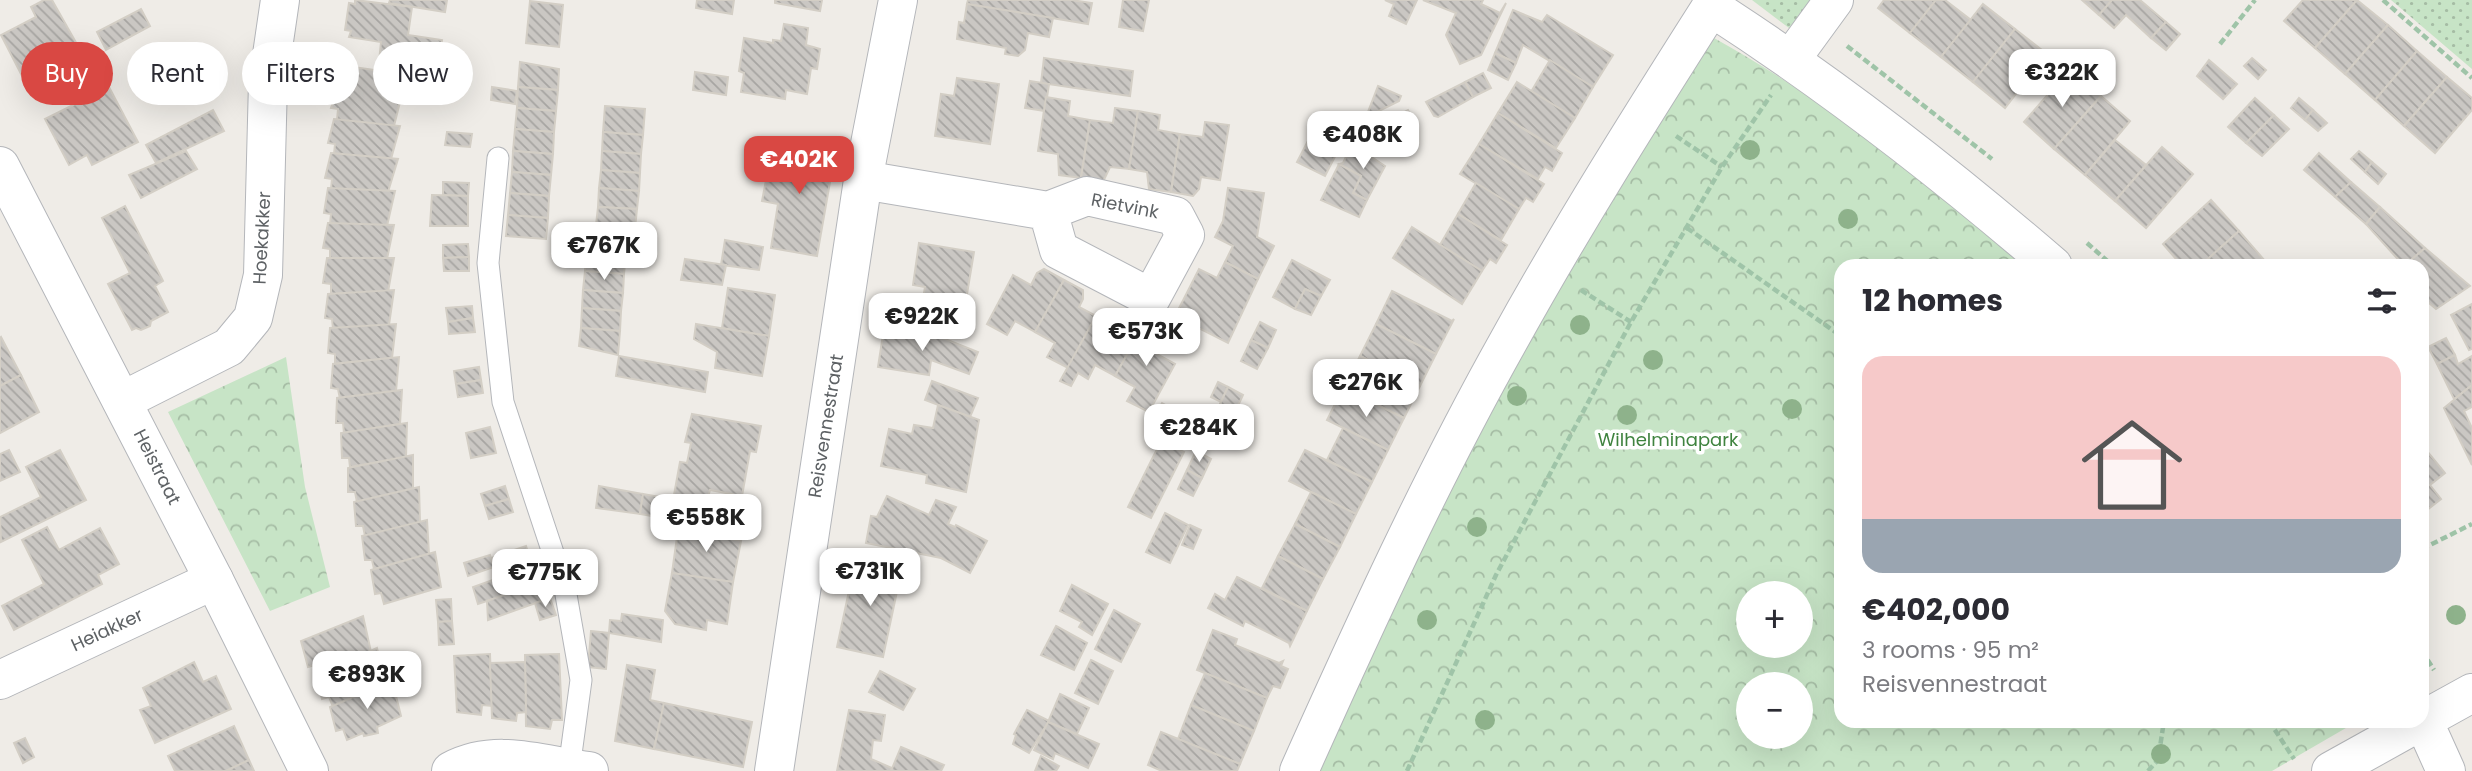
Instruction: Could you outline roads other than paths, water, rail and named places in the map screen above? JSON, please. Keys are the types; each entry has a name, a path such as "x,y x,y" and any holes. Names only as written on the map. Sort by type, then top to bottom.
{"street":[{"name":"Hoekakker","path":"122,401 229,347 253,318 263,275 268,82 279,0"},
{"name":"Reisvennestraat","path":"774,771 863,180 898,0"},
{"path":"1791,59 1834,0"},
{"path":"1299,771 1421,511 1506,344 1708,2 1930,161 2045,259"},
{"name":"Heistraat","path":"0,166 214,580 309,771"},
{"path":"863,180 1048,211"},
{"name":"Heiakker","path":"0,680 214,580"},
{"path":"2429,716 2472,693"},
{"path":"2313,766 2403,728"},
{"path":"2426,728 2446,771"},
{"path":"451,771 469,762 510,757 579,770"}],"lane":[{"path":"498,158 488,263 503,402 565,589 581,680 579,770"}],"park label":[{"name":"Wilhelminapark","path":"1668,440"}]}
